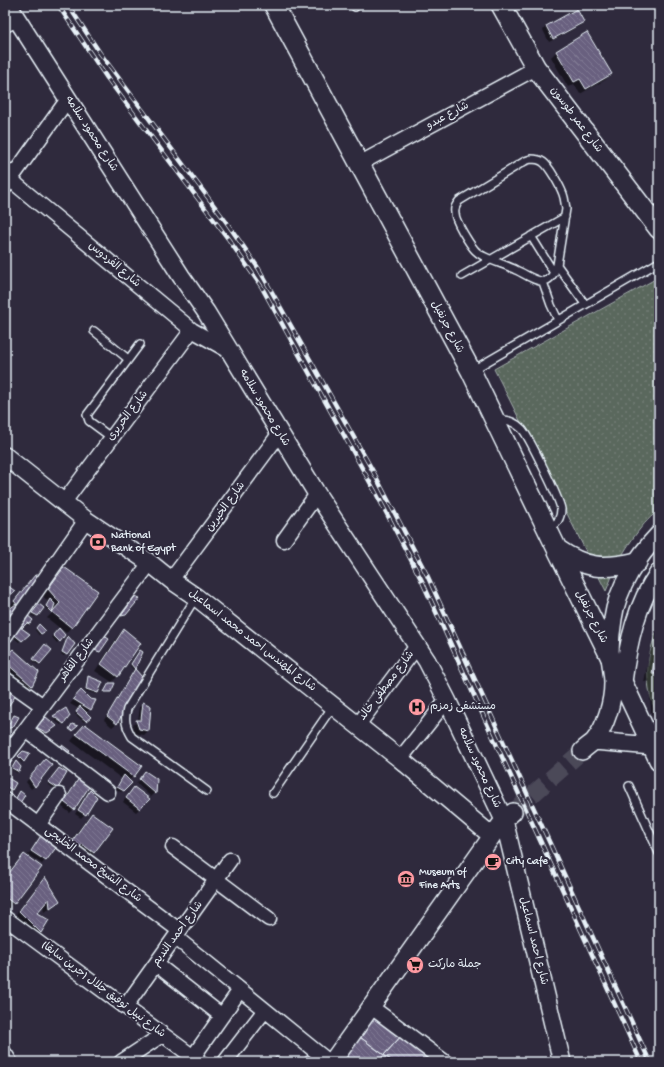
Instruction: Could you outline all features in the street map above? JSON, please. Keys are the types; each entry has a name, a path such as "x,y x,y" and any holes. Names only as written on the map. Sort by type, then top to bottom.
{"main road":[{"name":"شارع جرنفيل","path":"274,5 471,371 557,549 610,654 656,752"},
{"name":"شارع عمر طوسون","path":"501,5 536,68 659,229"},
{"path":"557,549 582,563 597,567 618,567 637,562"}],"street":[{"name":"شارع محمود سلامه","path":"10,16 68,99 181,276 206,312 317,494 427,661 446,700 508,816"},
{"name":"شارع عبدو","path":"359,164 536,68"},
{"path":"6,181 68,99"},
{"name":"شارع الفردوس","path":"6,181 18,186 192,330 230,352"},
{"name":"شارع الحريرى","path":"64,502 192,330"},
{"name":"شارع الخيرين","path":"171,580 280,433"},
{"name":"شارع المهندس احمد محمد اسماعيل","path":"5,456 86,520 196,596 400,759 492,836"},
{"path":"284,540 317,494"},
{"path":"5,636 86,520"},
{"path":"656,752 588,746 602,728 608,714 611,699 613,684 610,654 614,612 624,586 637,562 659,534"},
{"name":"شارع القاهر","path":"5,757 150,563"},
{"path":"623,682 628,646 636,618 645,596 659,572"},
{"name":"شارع مصطفى خالد","path":"358,725 417,646"},
{"path":"5,679 43,706"},
{"path":"400,759 446,700"},
{"path":"26,730 108,792"},
{"path":"38,825 59,795"},
{"name":"شارع الشيخ محمد الخليجى","path":"5,800 178,934 240,990 330,1062"},
{"path":"330,1062 492,836 508,816"},
{"name":"شارع احمد اسماعيل","path":"508,816 562,1062"},
{"path":"173,847 269,919"},
{"name":"شارع احمد النديم","path":"125,1007 230,860"},
{"name":"شارع نبيل توفيق جلال (جرين سابقا)","path":"8,924 197,1059"},
{"path":"156,964 222,1016"},
{"path":"197,1059 222,1016 240,990"},
{"path":"370,1006 430,1057 445,1062"},
{"path":"225,1062 265,1010"},
{"path":"121,1062 162,1035"},
{"path":"5,1054 10,1062"}],"lane":[{"path":"537,159 543,162 563,193 566,209 557,265 554,273 549,279 543,282 537,281 521,272 490,260 479,254 471,245 455,217 454,211 456,206 464,198 525,161 537,159"},
{"path":"462,276 564,218"},
{"path":"531,236 554,273"},
{"path":"471,371 659,262"},
{"path":"557,265 585,304"},
{"path":"543,282 558,320"},
{"path":"94,331 128,359"},
{"path":"112,438 89,420 87,415 140,344"},
{"path":"196,596 127,709 125,719 127,729 132,737 207,791"},
{"path":"273,793 334,706"},
{"path":"629,786 659,853"}],"green space":[{"path":"659,277 659,511 641,527 630,543 617,565 606,591 494,369"},
{"path":"659,625 659,719 650,695 648,672 651,650"}],"building":[{"path":"577,9 584,22 553,39 546,26"},
{"path":"587,32 612,74 586,89 580,79 574,82 556,51"},
{"path":"64,567 98,591 72,628 52,612 60,603 48,589"},
{"path":"35,575 43,576 19,607 14,601"},
{"path":"5,584 15,591 5,600"},
{"path":"135,596 140,598 126,615 121,616"},
{"path":"50,599 55,604 52,612 46,606"},
{"path":"16,604 17,611 5,625 5,612"},
{"path":"39,604 44,608 38,616 32,613"},
{"path":"26,614 33,620 30,624 27,623 22,628 21,621"},
{"path":"39,624 46,631 41,634 36,628"},
{"path":"17,625 30,634 22,641 12,633"},
{"path":"59,628 65,635 60,642 53,635"},
{"path":"124,629 141,643 118,677 101,664"},
{"path":"68,636 75,644 67,655 62,652"},
{"path":"104,636 109,639 100,652 94,650"},
{"path":"659,638 659,705 657,694 657,674 652,674"},
{"path":"45,644 52,650 40,664 33,659"},
{"path":"13,649 39,672 32,686 5,662 5,656"},
{"path":"140,650 143,652 135,669 131,664"},
{"path":"135,669 142,677 117,724 107,716"},
{"path":"88,676 103,682 98,693 86,689"},
{"path":"109,683 115,683 111,692 104,692"},
{"path":"5,689 16,695 5,711"},
{"path":"81,690 90,699 96,700 91,710 73,699"},
{"path":"143,702 151,706 149,731 139,729 136,720 141,720"},
{"path":"80,706 91,717 86,721 76,712"},
{"path":"66,708 70,716 64,724 53,716"},
{"path":"14,715 19,717 13,727 6,729"},
{"path":"46,717 57,726 47,733 36,727"},
{"path":"72,724 78,726 72,731 69,729"},
{"path":"85,724 142,766 134,777 76,734"},
{"path":"62,745 70,751 66,755 57,749"},
{"path":"23,751 30,753 24,762 18,756"},
{"path":"10,756 14,758 7,768 5,767 5,763"},
{"path":"45,759 52,765 35,787 29,778"},
{"path":"16,761 21,767 19,772 12,768"},
{"path":"59,768 67,773 58,788 48,782"},
{"path":"145,771 157,779 156,794 139,779"},
{"path":"124,775 132,783 124,791 117,787"},
{"path":"5,776 16,783 12,790 5,786"},
{"path":"79,778 89,787 74,810 64,802"},
{"path":"134,787 150,799 140,809 126,798"},
{"path":"90,790 97,797 86,815 78,810"},
{"path":"20,791 25,795 20,803 15,800"},
{"path":"92,813 113,828 94,853 82,844 80,847 72,841"},
{"path":"42,834 58,845 46,861 31,851"},
{"path":"24,854 42,867 14,904 5,897 5,878"},
{"path":"45,877 60,901 50,908 49,899 37,913 49,920 41,933 19,911"},
{"path":"377,1011 402,1035 384,1055 356,1034"},
{"path":"405,1032 433,1053 424,1062 394,1062 384,1055"},
{"path":"356,1034 384,1055 377,1062 338,1062"},
{"path":"311,1052 327,1062 300,1062"},
{"path":"384,1055 392,1062 377,1062"},
{"path":"276,1057 281,1058 291,1062 270,1062"}],"tunnel":[{"path":"513,812 582,751"}],"railway":[{"path":"58,5 107,78 229,240 261,286 377,495 421,579 641,1062"},
{"path":"68,5 100,53 227,223 259,269 374,473 427,575 650,1062"}],"place":[{"name":"National Bank of Egypt","path":"98,542"},
{"name":"مستشفى زمزم","path":"417,707"},
{"name":"City Cafe","path":"493,862"},
{"name":"Museum of Fine Arts","path":"406,879"},
{"name":"جملة ماركت","path":"415,965"}]}
